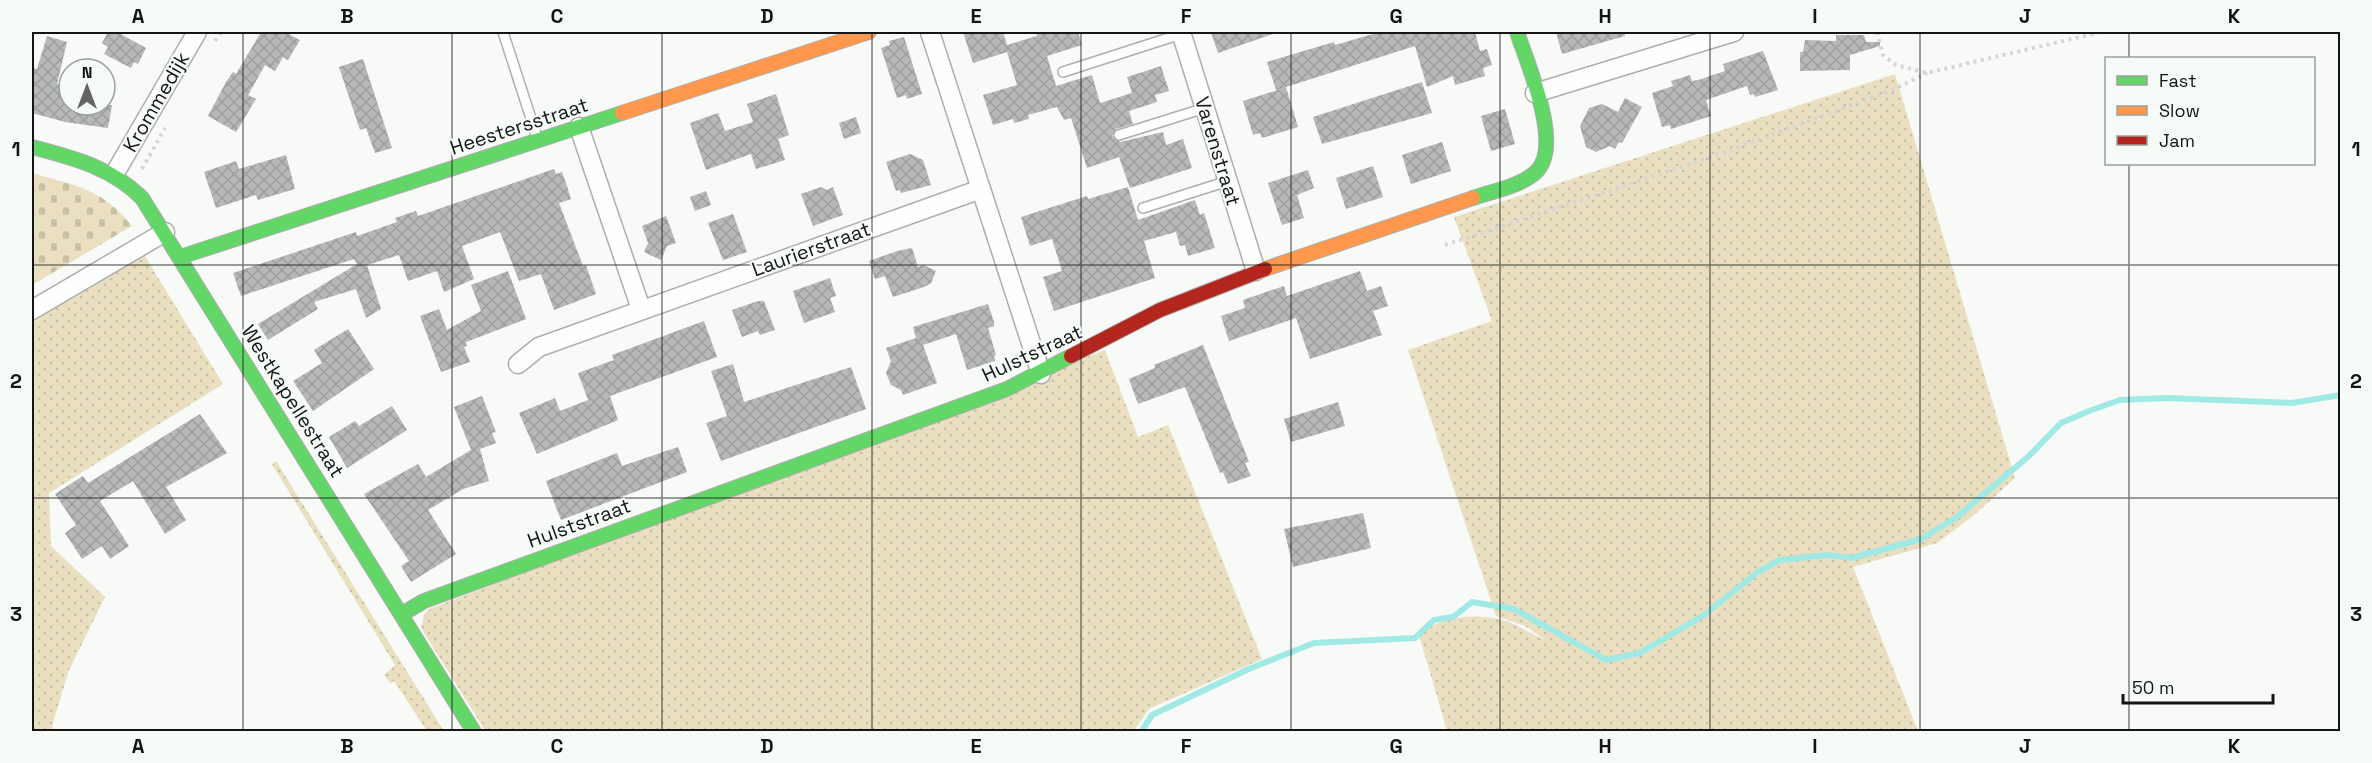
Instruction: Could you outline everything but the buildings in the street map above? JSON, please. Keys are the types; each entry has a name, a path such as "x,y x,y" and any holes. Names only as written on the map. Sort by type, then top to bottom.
{"street":[{"name":"Krommedijk","path":"115,173 196,32"},
{"name":"Heestersstraat","path":"180,257 870,32"},
{"path":"930,32 1041,374"},
{"name":"Hulststraat","path":"402,614 424,601 1007,389 1041,374 1160,310 1256,271 1517,183 1534,174 1544,163 1548,148 1545,127 1517,32"},
{"path":"1535,93 1734,32"},
{"name":"Varenstraat","path":"1181,33 1256,271"},
{"path":"579,127 641,309"},
{"name":"Westkapellestraat","path":"32,147 87,162 115,173 142,198 474,732"},
{"name":"Laurierstraat","path":"518,364 539,346 981,189"},
{"path":"32,310 165,232"}],"lane":[{"path":"503,32 538,140"},
{"path":"1063,72 1181,33"},
{"path":"1119,135 1205,108"},
{"path":"1143,208 1228,181"}],"path":[{"path":"1877,32 1883,55 1909,70 1927,73"},
{"path":"1445,245 1711,157 1890,91 1927,73 2102,32"}],"green space":[{"path":"1895,74 2015,478 1973,516 1937,543 1853,567 1918,731 1447,731 1419,635 1446,620 1478,616 1505,621 1546,640 1525,626 1496,616 1408,350 1492,321 1454,217"},
{"path":"32,173 75,185 99,196 132,226 32,285"},
{"path":"143,253 223,384 49,493 51,546 105,597 69,670 52,726 55,731 32,731 32,318"},
{"path":"1105,350 1138,437 1168,425 1262,659 1149,709 1134,731 486,732 421,628 424,615 429,609"},
{"path":"276,461 444,731 427,731 394,681 390,683 384,675 395,665 272,464"}],"waterway":[{"path":"1141,732 1152,715 1251,668 1314,643 1415,638 1434,620 1453,617 1472,602 1514,609 1606,660 1640,653 1704,615 1758,572 1780,560 1827,555 1852,558 1921,539 1957,517 2029,456 2061,423 2089,411 2120,400 2166,398 2292,403 2340,395"}],"traffic: fast":[{"path":"1473,198 1523,181 1537,171 1544,159 1545,123 1535,82 1517,32"},
{"path":"180,257 622,113"},
{"path":"32,147 77,160 104,171 118,178 142,198 474,732"},
{"path":"402,614 424,601 1007,389 1071,356"}],"traffic: slow":[{"path":"622,113 869,32"},
{"path":"1265,269 1473,198"}],"traffic: jam":[{"path":"1071,356 1160,310 1265,269"}]}
